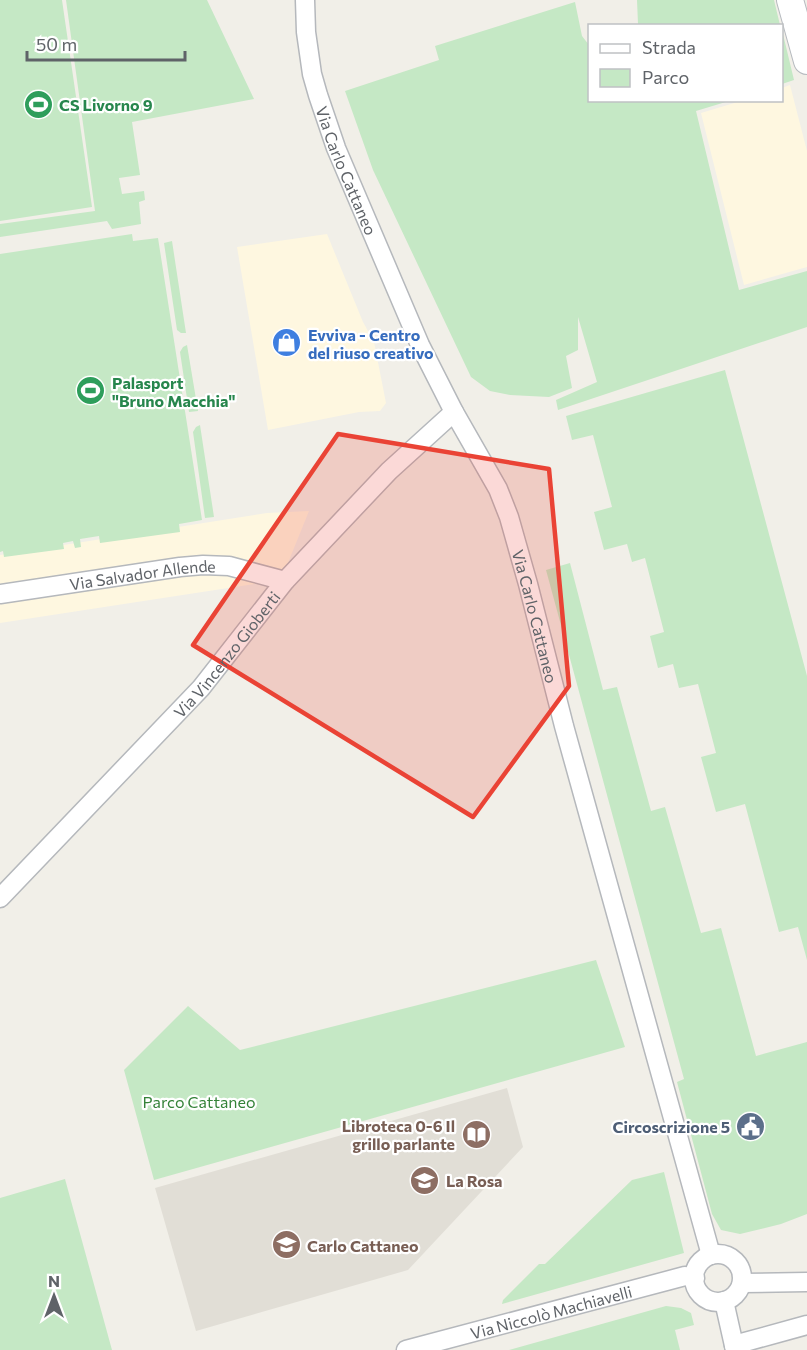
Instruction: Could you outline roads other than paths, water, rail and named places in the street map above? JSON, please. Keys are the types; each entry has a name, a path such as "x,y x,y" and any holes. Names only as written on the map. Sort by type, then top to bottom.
{"main road":[{"path":"790,0 807,62"}],"street":[{"name":"Via Carlo Cattaneo","path":"305,0 306,32 312,74 336,148 420,345 454,412 498,489 512,527 567,737 711,1255"},
{"name":"Via Vincenzo Gioberti","path":"0,898 201,688 285,581 389,471 454,412"},
{"name":"Via Salvador Allende","path":"0,594 203,565 229,566 285,581"},
{"path":"720,1254 732,1258 741,1271 742,1283 736,1295 724,1301 705,1298 696,1287 694,1278 697,1268 702,1260 711,1255 720,1254"},
{"name":"Via Niccolò Machiavelli","path":"406,1350 685,1276 694,1278"},
{"path":"742,1283 807,1282"},
{"path":"724,1301 734,1348 807,1325"}],"place":[{"name":"CS Livorno 9","path":"38,104"},
{"name":"Evviva - Centro del riuso creativo","path":"287,343"},
{"name":"Palasport \"Bruno Macchia\"","path":"91,391"},
{"name":"Circoscrizione 5","path":"751,1126"},
{"name":"Libroteca 0-6 Il grillo parlante","path":"476,1134"},
{"name":"La Rosa","path":"425,1180"},
{"name":"Carlo Cattaneo","path":"286,1245"}],"park label":[{"name":"Parco Cattaneo","path":"199,1101"}]}
